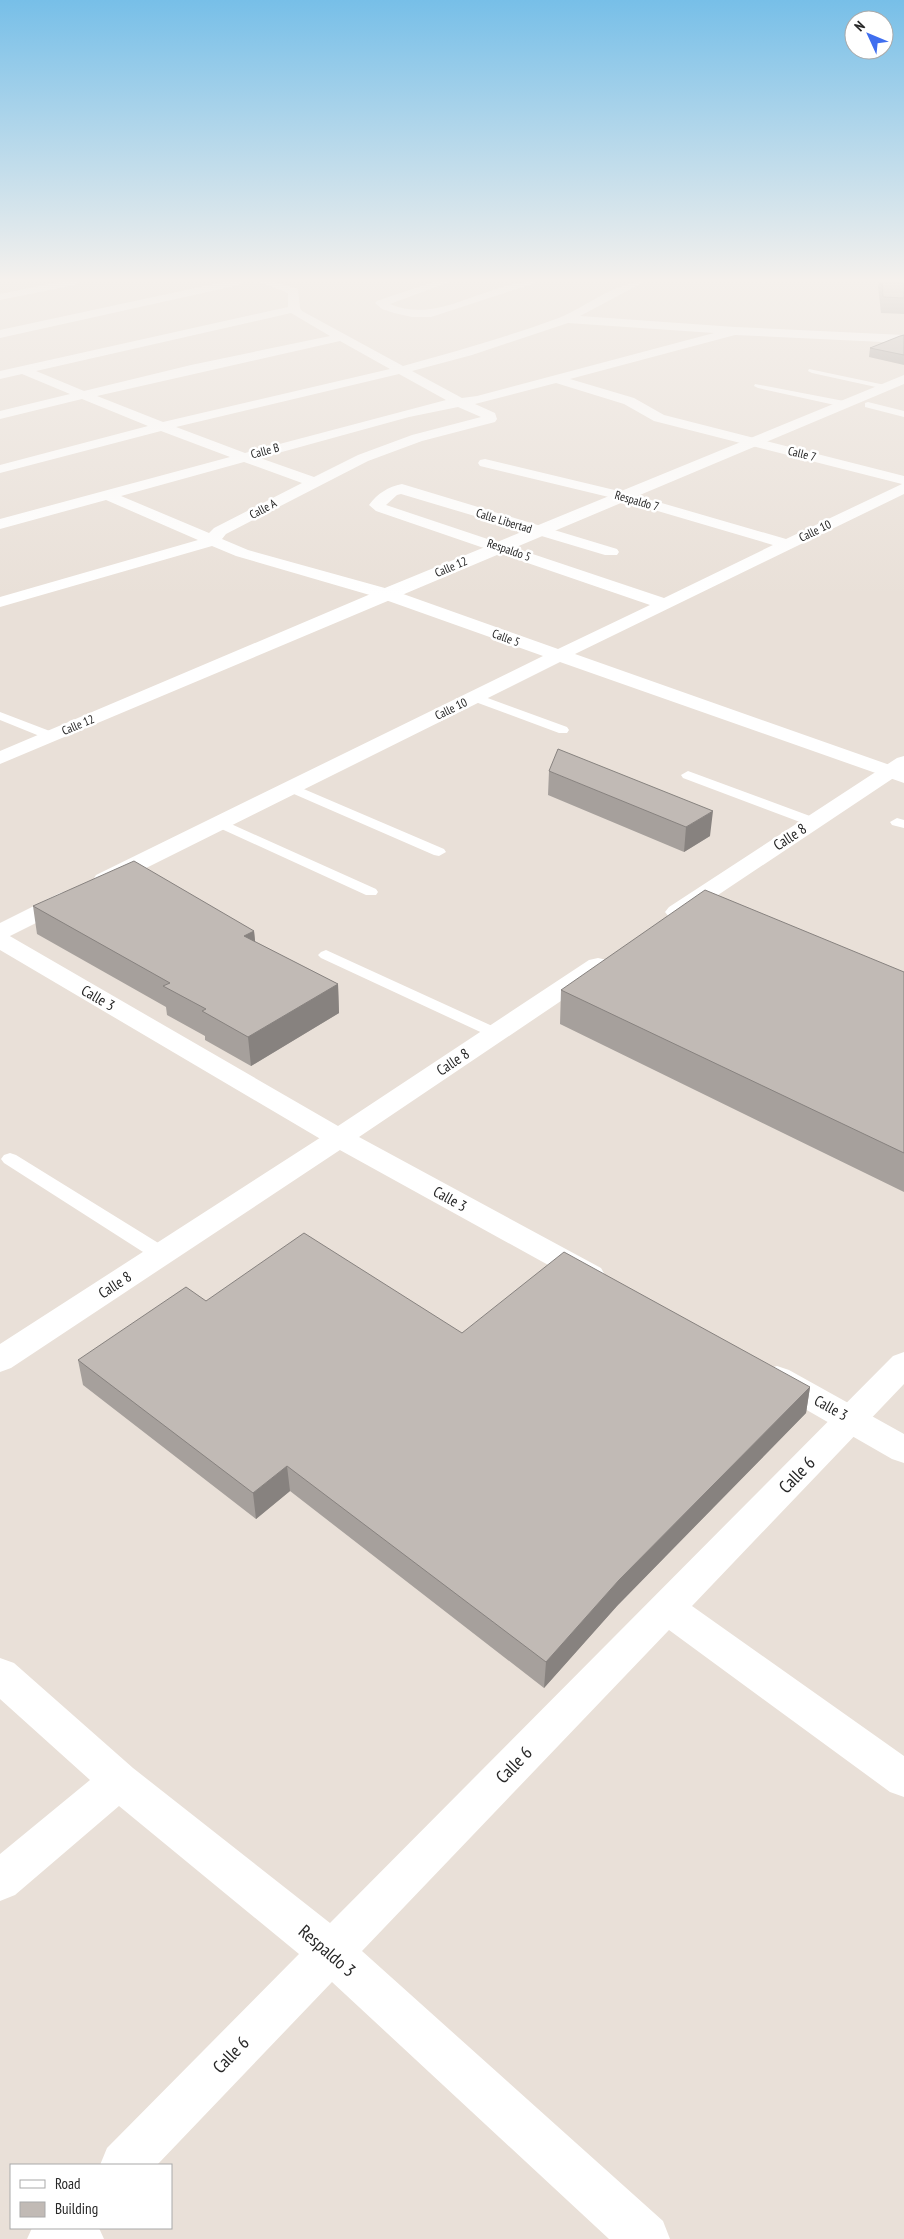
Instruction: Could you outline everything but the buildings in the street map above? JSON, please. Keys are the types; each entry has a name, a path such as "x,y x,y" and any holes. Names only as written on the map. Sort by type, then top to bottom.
{"street":[{"path":"62,386 243,458 314,482"},
{"path":"0,415 123,386"},
{"path":"0,469 163,426 332,386"},
{"path":"431,386 459,402"},
{"name":"Calle B","path":"0,524 109,496 411,412 478,400 532,386"},
{"name":"Calle 7","path":"581,386 629,400 659,418 904,480"},
{"name":"Calle 12","path":"0,758 386,594 886,387"},
{"name":"Calle A","path":"0,602 196,547 213,539 220,531 363,458 417,438 490,420 490,416 459,402"},
{"name":"Respaldo 7","path":"485,463 622,496 787,544"},
{"name":"Calle 10","path":"0,932 557,656 904,488"},
{"name":"Calle Libertad","path":"396,490 402,489 611,552"},
{"name":"Respaldo 5","path":"396,490 392,491 377,504 378,506 665,604"},
{"name":"Calle 5","path":"109,496 242,552 386,594 557,656 899,770"},
{"name":"Calle 8","path":"657,926 813,822 899,770"},
{"path":"689,904 716,916"},
{"name":"Calle 3","path":"0,940 339,1138 609,1286"},
{"name":"Calle 8","path":"0,1360 339,1138 616,952"},
{"name":"Calle 6","path":"125,2164 904,1364"},
{"name":"Calle 3","path":"757,1367 904,1450"},
{"path":"667,1608 904,1779"},
{"name":"Respaldo 3","path":"0,1675 119,1781 331,1952 645,2239"},
{"path":"0,1881 119,1781"},
{"path":"52,2239 62,2229"}],"lane":[{"path":"760,386 844,404"},
{"path":"868,405 904,414"},
{"path":"474,697 563,730"},
{"path":"0,716 52,736"},
{"path":"688,776 813,822"},
{"path":"292,788 439,852"},
{"path":"220,823 371,892"},
{"path":"326,955 495,1033"},
{"path":"10,1159 161,1254"}]}
